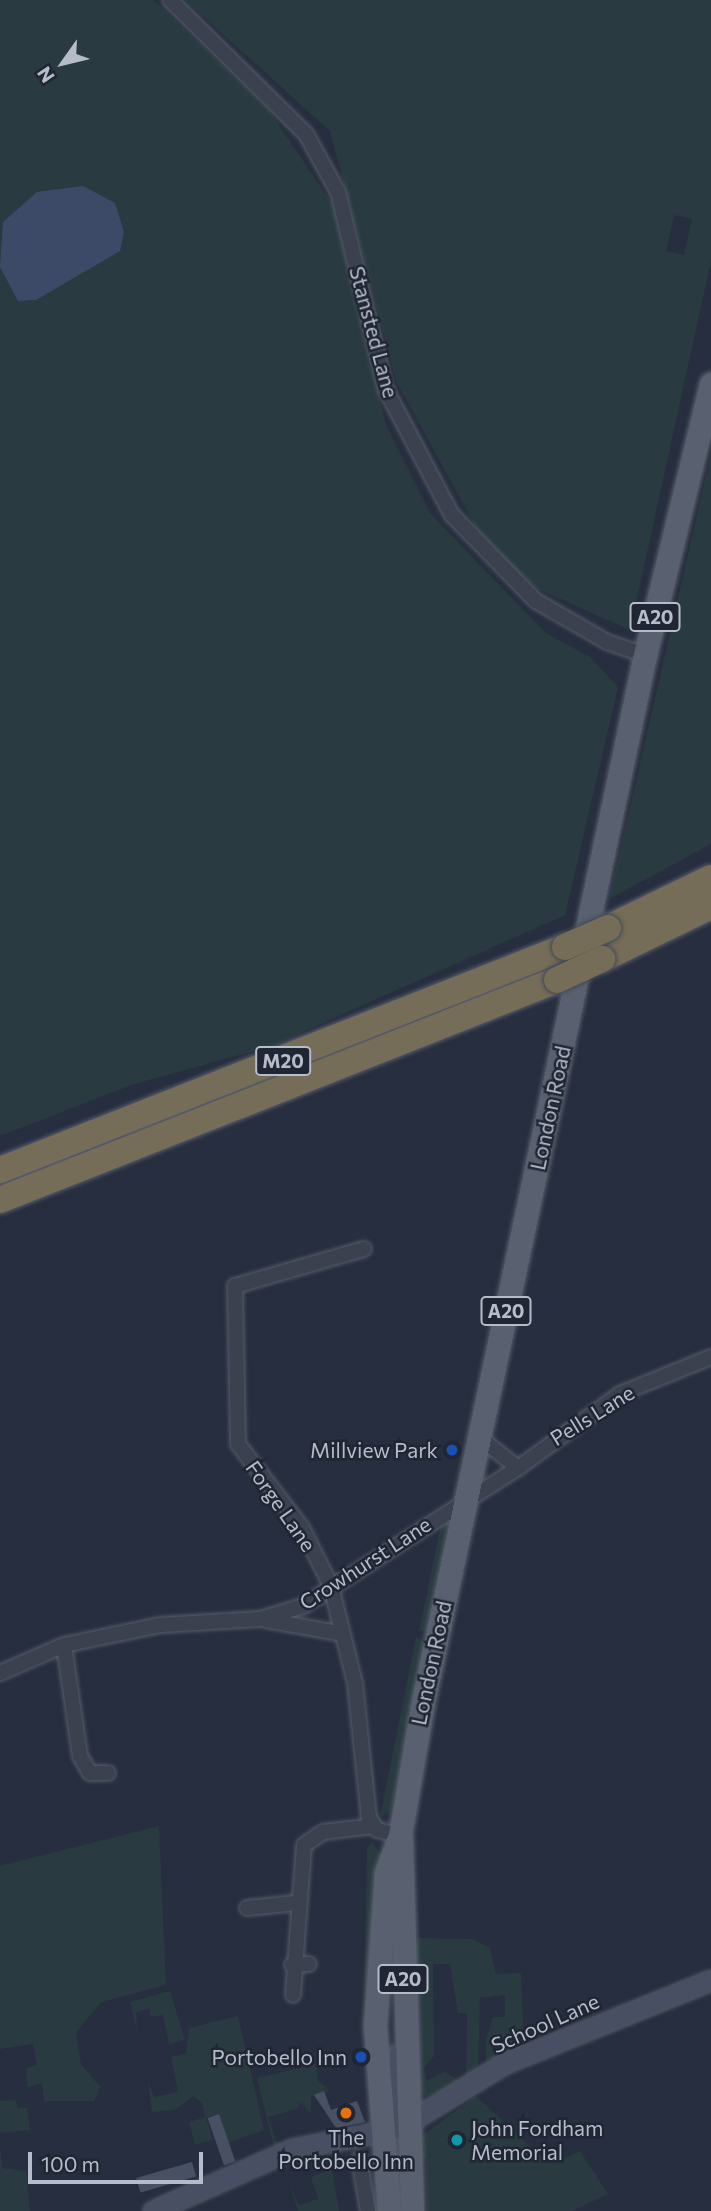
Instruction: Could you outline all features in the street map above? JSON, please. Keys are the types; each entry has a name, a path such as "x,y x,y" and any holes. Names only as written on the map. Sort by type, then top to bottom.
{"highway":[{"name":"M20","path":"0,1170 565,947 711,878"},
{"name":"M20","path":"0,1200 557,980 711,905"}],"main road":[{"name":"London Road","path":"412,2211 393,2129 377,1951 386,1873 400,1835 465,1499 645,654 711,384"},
{"name":"London Road","path":"392,2211 393,2129 404,2028 400,1835"}],"street":[{"name":"Stansted Lane","path":"170,0 306,134 338,192 386,390 452,515 536,601 607,642 645,654"},
{"name":"Forge Lane","path":"364,1249 235,1286 237,1444 302,1528 331,1586 343,1634 373,1826"},
{"name":"Pells Lane","path":"465,1499 518,1468 620,1394 711,1357"},
{"path":"479,1437 518,1468"},
{"name":"Crowhurst Lane","path":"0,1673 64,1645 161,1625 260,1619 303,1606 465,1499"},
{"name":"Crowhurst Lane","path":"260,1619 343,1634"},
{"path":"64,1645 76,1732 90,1773 107,1773"},
{"path":"293,1995 292,1965 299,1858 307,1841 323,1832 373,1826 400,1835"},
{"path":"247,1908 296,1903"},
{"path":"292,1965 309,1964"},
{"name":"School Lane","path":"393,2129 503,2064 711,1980"},
{"path":"153,2211 292,2149 393,2129"},
{"path":"359,2159 368,2211"}],"shaded area":[{"path":"0,0 154,0 269,110 333,205 386,425 430,513 546,633 590,657 618,687 565,915 269,1047 134,1084 0,1136"},
{"path":"185,0 711,0 711,261 630,630 538,589 485,544 397,383 330,131","holes":["674,215 692,219 684,255 666,251"]},
{"path":"711,454 711,844 609,899"},
{"path":"452,1519 427,1632 419,1630 442,1520"},
{"path":"416,1637 427,1642 391,1811 380,1817"},
{"path":"159,1826 166,1985 101,2002 76,2033 81,2064 100,2087 94,2101 44,2101 42,2083 28,2087 26,2079 27,2068 37,2065 33,2044 0,2049 0,1866"},
{"path":"372,1842 382,1857 364,2013 367,1848"},
{"path":"417,1938 472,1939 490,1948 496,1974 521,1973 524,2048 486,2061 486,2040 493,2017 505,2017 505,1995 480,1998 478,2073 466,2078 467,2013 458,2013 450,1964 433,1964 434,2056 424,2068 426,2081 445,2072 461,2082 427,2097 417,2090"},
{"path":"170,1991 185,2040 169,2044 163,2015 151,2017 149,2009 136,2012 137,2031 130,2002"},
{"path":"238,2016 264,2130 229,2143 218,2114 206,2118 213,2140 195,2145 189,2122 205,2117 202,2103 194,2096 174,2110 152,2112 148,2082 154,2097 178,2092 171,2057 186,2053 189,2028"},
{"path":"316,2064 318,2081 330,2091 311,2096 311,2114 301,2102 297,2109 268,2117 276,2141 286,2146 274,2147 257,2078"},
{"path":"476,2096 549,2164 580,2151 608,2194 572,2211 427,2211 426,2157 420,2160 419,2138"},
{"path":"16,2100 18,2108 27,2108 30,2130 0,2133 0,2101"},
{"path":"0,2145 2,2168 26,2171 30,2211 0,2211"},
{"path":"332,2169 339,2211 298,2211 289,2184 299,2205 318,2199 311,2177"}],"water":[{"path":"83,186 115,203 124,232 120,251 36,300 18,301 0,267 3,222 37,192"}],"building":[{"name":"The Portobello Inn","path":"324,2091 331,2110 357,2101 365,2122 336,2128 314,2095"},
{"path":"219,2114 235,2161 224,2165 208,2118"},
{"path":"192,2162 196,2176 140,2192 136,2178"}],"place":[{"name":"Millview Park","path":"452,1450"},
{"name":"Portobello Inn","path":"361,2057"},
{"name":"The Portobello Inn","path":"346,2113"},
{"name":"John Fordham Memorial","path":"457,2140"}]}
